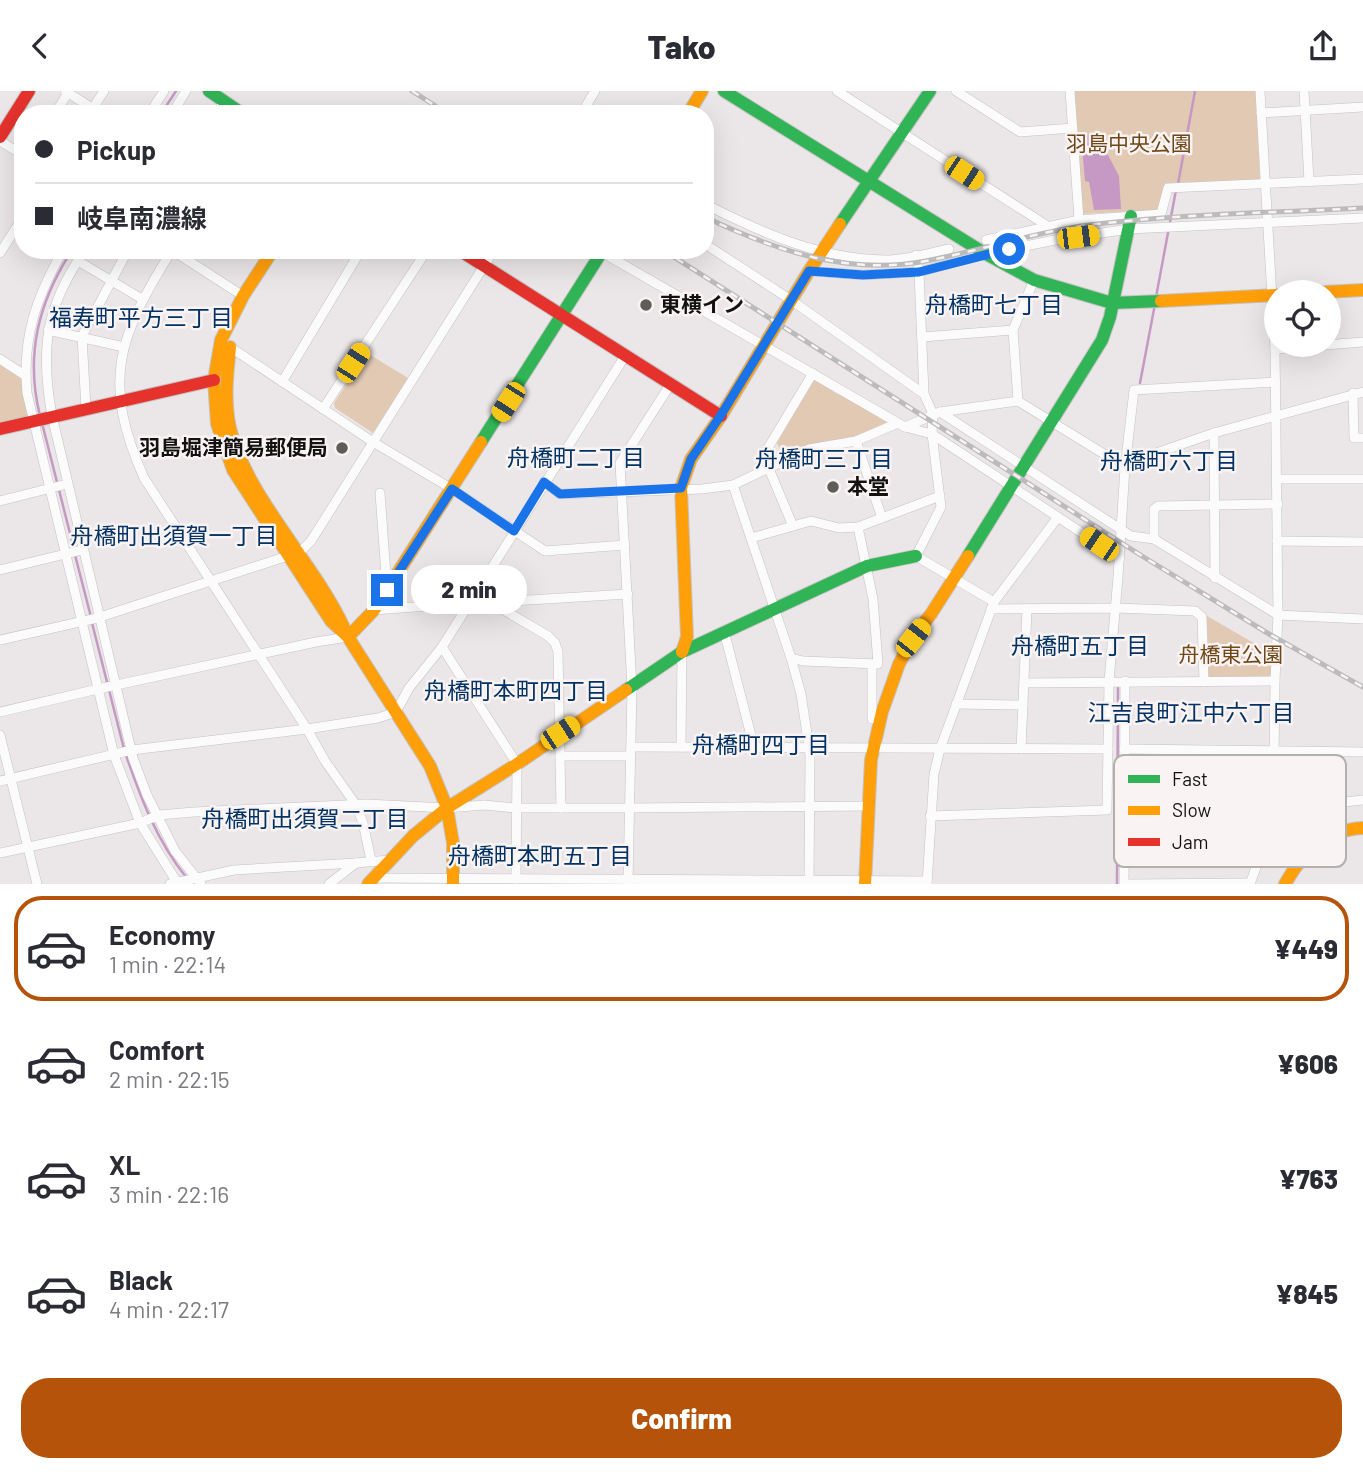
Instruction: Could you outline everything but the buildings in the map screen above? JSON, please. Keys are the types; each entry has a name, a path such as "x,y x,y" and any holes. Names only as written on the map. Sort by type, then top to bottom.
{"main road":[{"path":"209,91 230,105"},
{"path":"724,91 986,254 1034,280 1112,303 1264,296"},
{"path":"682,652 687,637 681,488 691,459 809,271 930,91"},
{"path":"0,139 14,116"},
{"path":"865,882 873,748 899,664 913,638 1052,424 1102,340 1131,216"},
{"path":"267,259 243,296 221,340 214,380 217,423 233,470 295,554"},
{"path":"473,259 721,415"},
{"path":"348,637 374,610 563,316 596,259"},
{"path":"1341,291 1363,290"},
{"path":"230,347 226,371 226,406 233,442 247,473 331,621 348,637 430,766 447,808 453,843 453,881"},
{"path":"0,429 214,380"},
{"path":"370,881 413,836 447,808 632,688 682,652 867,566 916,556"},
{"path":"1285,884 1294,867"},
{"path":"1296,884 1307,867"}],"street":[{"path":"837,91 851,95 902,133 1046,225"},
{"path":"956,91 1020,132 1073,128"},
{"path":"1070,91 1079,220"},
{"path":"1260,91 1273,280"},
{"path":"1304,91 1309,181"},
{"path":"68,92 84,105"},
{"path":"222,105 224,101"},
{"path":"1261,113 1363,107"},
{"path":"986,240 1079,220 1161,214 1168,188 1363,179"},
{"path":"714,210 786,241 838,256 888,260 949,249"},
{"path":"809,271 863,275 919,272 986,254 1129,229 1363,218"},
{"path":"0,253 14,231"},
{"path":"714,250 791,300 924,394 936,413 1131,536 1154,539 1278,615 1363,619"},
{"path":"916,255 924,394"},
{"path":"58,259 36,305 26,350 26,376 66,485 74,552 124,752 147,795 150,819 175,851 185,882"},
{"path":"86,409 82,337 123,259"},
{"path":"166,259 142,299 124,347 120,400 128,438 144,478 356,805 371,860"},
{"path":"186,259 243,296"},
{"path":"282,382 356,259"},
{"path":"323,409 421,259"},
{"path":"0,641 92,619 295,554 311,541 489,259"},
{"path":"615,259 902,425 932,434 1120,558"},
{"path":"142,299 78,261 53,310 48,330 43,418 52,489 74,552 124,752 150,819 185,882"},
{"path":"1018,401 1013,330 1034,280"},
{"path":"48,330 124,347"},
{"path":"922,337 1013,330"},
{"path":"1341,344 1363,342"},
{"path":"230,347 545,551 625,545"},
{"path":"0,781 124,752 307,729 378,718 396,712 409,688 442,647 625,356"},
{"path":"1274,755 1278,615 1275,357"},
{"path":"0,359 26,376"},
{"path":"793,526 765,453 813,373"},
{"path":"930,816 1107,810 1108,681 1120,558 1125,467 1134,390 1276,382"},
{"path":"628,881 632,688 620,463 670,385"},
{"path":"1125,467 1136,460 1214,433 1358,393 1354,438 1363,438"},
{"path":"544,482 560,494 702,489 733,485 809,449 856,441 936,413 1018,401 1125,467"},
{"path":"936,413 932,434 941,507 916,556 954,577 992,605 1027,609 1195,611 1202,617 1204,682"},
{"path":"1214,433 1215,577"},
{"path":"856,441 882,518"},
{"path":"1278,479 1363,479"},
{"path":"0,501 66,485"},
{"path":"733,485 801,694 809,747 809,883"},
{"path":"380,493 387,590"},
{"path":"751,538 811,521 839,528 858,527 940,496"},
{"path":"1154,539 1154,509 1158,506 1278,504"},
{"path":"370,881 516,879 927,882 934,774 956,704 992,605 1058,517"},
{"path":"791,658 803,661 878,664 873,599 858,527"},
{"path":"1277,541 1363,542"},
{"path":"0,570 74,552"},
{"path":"475,593 548,636 555,643 558,652 561,808"},
{"path":"493,602 628,594"},
{"path":"374,610 469,603"},
{"path":"1021,749 1027,609"},
{"path":"724,631 754,747"},
{"path":"0,712 258,654 348,637"},
{"path":"442,647 517,764 516,879"},
{"path":"681,747 682,652"},
{"path":"872,664 872,719"},
{"path":"1123,755 1125,681"},
{"path":"1024,683 1275,681"},
{"path":"956,704 1023,705"},
{"path":"0,735 37,884"},
{"path":"560,756 681,747 1123,747 1363,752"},
{"path":"0,853 150,819 356,805 630,809 868,806"},
{"path":"185,882 234,870 390,860"},
{"path":"329,884 356,863"},
{"path":"1130,884 1250,883"}],"green space":[{"name":"羽島中央公園","path":"1074,91 1256,91 1260,180 1165,183 1158,210 1082,214"},
{"path":"367,353 408,378 373,433 335,408 334,403"},
{"path":"0,364 22,377 28,417 0,424"},
{"path":"814,379 889,422 853,437 784,457 777,443"},
{"name":"舟橋東公園","path":"1207,616 1271,653 1272,677 1208,678"}],"shaded area":[{"path":"1097,134 1119,176 1121,209 1094,210 1089,182 1085,181 1081,135"}],"waterway":[{"path":"167,105 176,91"},
{"path":"1178,184 1195,91"},
{"path":"1156,297 1176,190"},
{"path":"40,416 34,372 38,330 51,290 67,259"},
{"path":"1140,383 1155,304"},
{"path":"42,423 74,549"},
{"path":"75,555 91,617"},
{"path":"92,623 124,749"},
{"path":"1118,688 1118,755"},
{"path":"126,755 151,819 166,849 186,877"},
{"path":"1117,867 1117,884"}],"railway":[{"path":"412,91 434,105"},
{"path":"714,221 758,240 812,257 868,265 897,265 945,257 1081,226 1187,216 1363,208"},
{"path":"677,259 1142,556 1269,634 1363,687"}],"traffic: fast":[{"path":"209,91 230,105"},
{"path":"724,91 986,254 1034,280 1112,303 1161,301"},
{"path":"840,224 930,91"},
{"path":"968,556 1102,340 1110,317 1131,216"},
{"path":"481,442 597,259"},
{"path":"626,690 682,652 867,566 916,556"}],"traffic: slow":[{"path":"693,105 702,91"},
{"path":"682,652 687,637 681,488 691,459 721,416 840,224"},
{"path":"267,259 243,296 221,340 214,380 217,424 233,470 331,621 348,637"},
{"path":"1341,291 1363,290"},
{"path":"1161,301 1264,296"},
{"path":"230,347 227,408 238,454 250,479 317,580 345,630"},
{"path":"453,884 453,843 447,808 430,766 348,637 374,610 481,442"},
{"path":"865,884 871,760 882,712 899,664 913,637 968,556"},
{"path":"368,884 413,836 447,808 626,690"},
{"path":"1346,831 1363,828"},
{"path":"1285,884 1296,867"}],"traffic: jam":[{"path":"20,105 29,91"},
{"path":"0,137 14,115"},
{"path":"473,259 721,416"},
{"path":"0,429 214,380"}],"place":[{"name":"東横イン","path":"646,305"},
{"name":"羽島堀津簡易郵便局","path":"342,448"},
{"name":"本堂","path":"833,487"}],"district":[{"name":"舟橋町七丁目","path":"994,305"},
{"name":"福寿町平方三丁目","path":"141,318"},
{"name":"舟橋町二丁目","path":"576,458"},
{"name":"舟橋町三丁目","path":"824,459"},
{"name":"舟橋町六丁目","path":"1169,461"},
{"name":"舟橋町出須賀一丁目","path":"174,536"},
{"name":"舟橋町五丁目","path":"1080,646"},
{"name":"舟橋町本町四丁目","path":"516,691"},
{"name":"江吉良町江中六丁目","path":"1191,713"},
{"name":"舟橋町四丁目","path":"761,745"},
{"name":"舟橋町出須賀二丁目","path":"305,819"},
{"name":"舟橋町本町五丁目","path":"540,856"}],"route":[{"path":"387,590 452,489 514,531 544,482 560,494 681,488 691,459 809,271 863,275 919,272 1009,249"}]}
